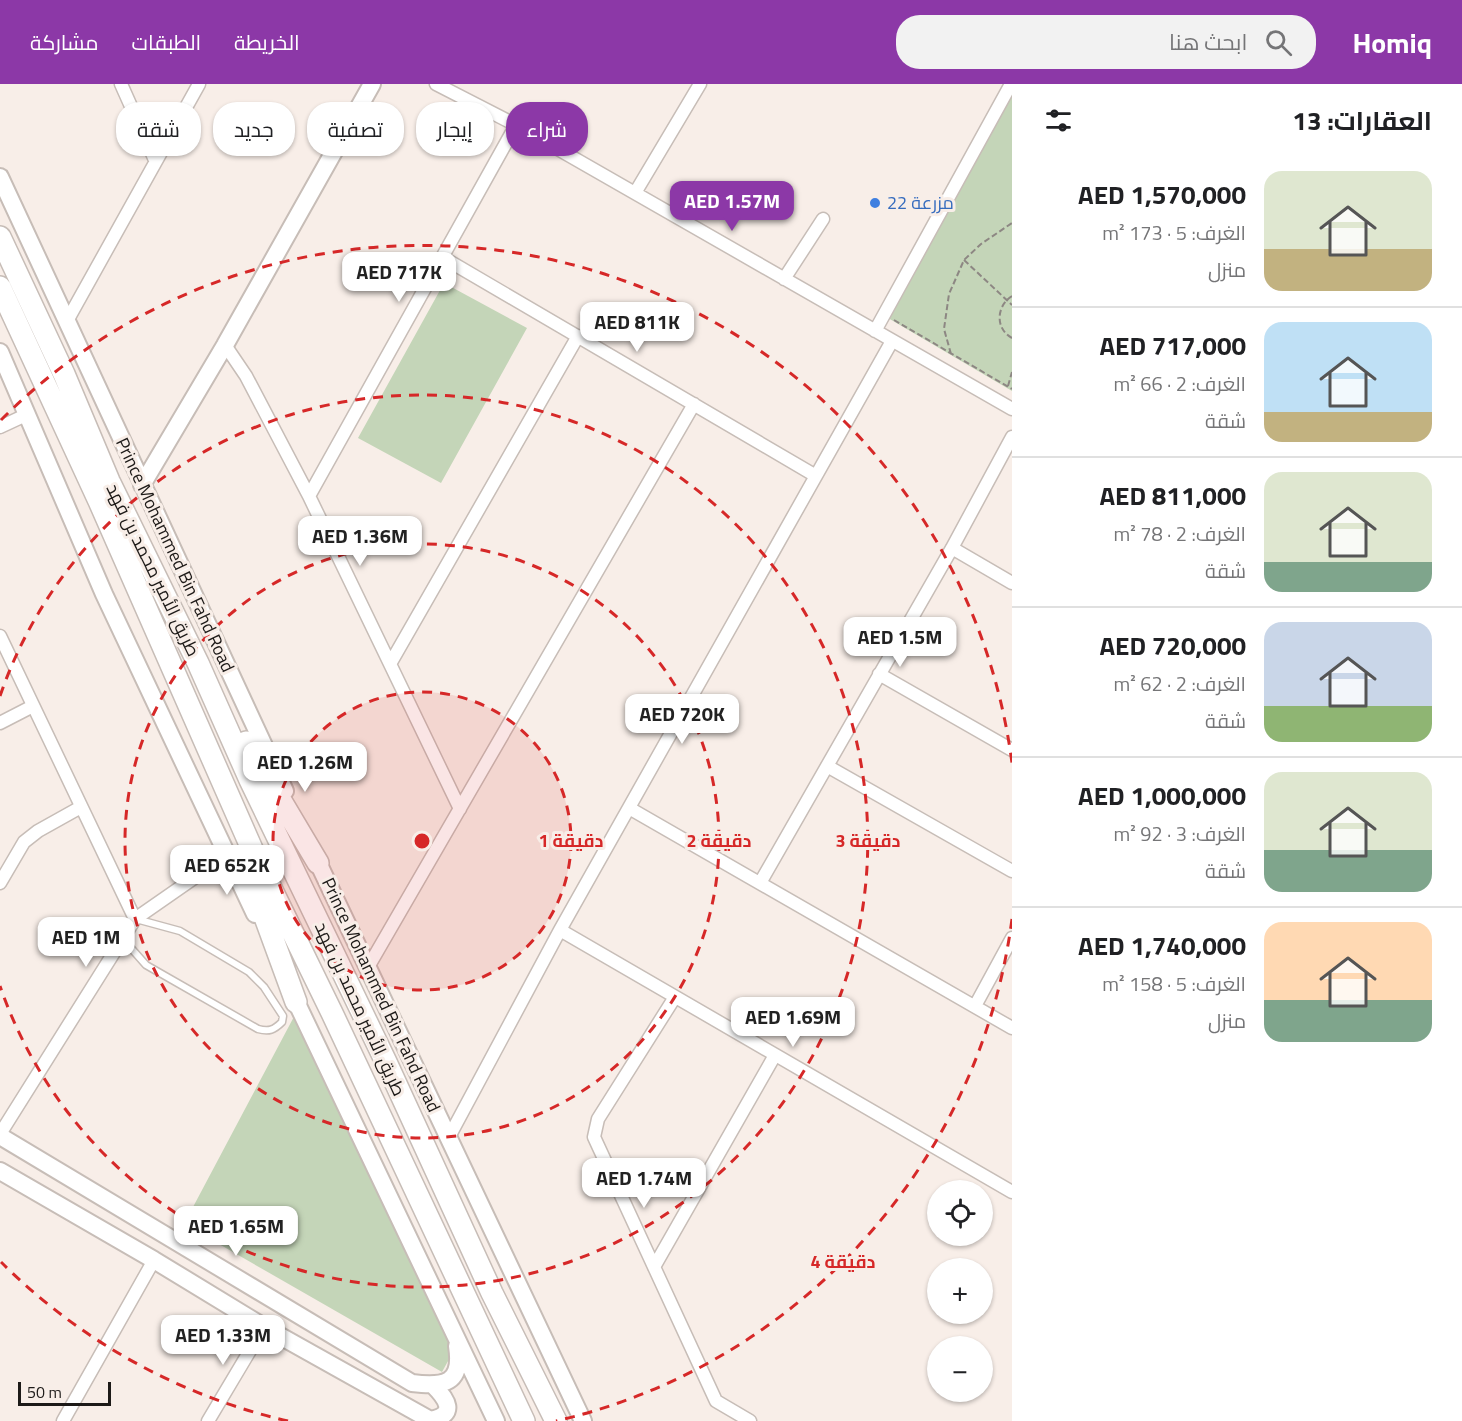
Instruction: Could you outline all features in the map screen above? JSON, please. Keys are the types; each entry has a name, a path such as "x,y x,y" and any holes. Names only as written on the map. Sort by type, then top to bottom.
{"highway":[{"name":"طريق الأمير محمد بن فهد","path":"0,237 64,374 109,481 198,663 250,780 386,1062 492,1293 556,1421"},
{"name":"طريق الأمير محمد بن فهد","path":"0,287 99,501 252,849 525,1421"},
{"path":"198,663 318,862"},
{"path":"184,693 296,1002"}],"main road":[{"path":"142,485 225,345 372,84"},
{"name":"Prince Mohammed Bin Fahd Road","path":"0,177 367,969 583,1421"},
{"path":"0,352 105,594 496,1421"},
{"path":"0,1135 412,1383 433,1385 447,1382 457,1373 459,1359 455,1333"},
{"path":"0,1172 154,1260 264,1327 431,1421 440,1418 446,1413 448,1407 447,1400 433,1385"}],"street":[{"path":"121,84 155,160"},
{"path":"67,321 199,84"},
{"path":"436,84 506,120"},
{"path":"635,193 700,84"},
{"path":"875,331 1011,84"},
{"path":"309,496 506,143"},
{"path":"570,156 1012,409"},
{"path":"784,279 823,219"},
{"path":"442,257 816,476"},
{"path":"390,664 578,336"},
{"path":"449,1137 560,930 892,341"},
{"path":"225,345 246,376 309,496 460,809"},
{"path":"367,969 694,404"},
{"path":"0,427 28,414"},
{"path":"760,883 952,548 1012,437"},
{"path":"952,548 1012,583"},
{"path":"0,636 135,919"},
{"path":"879,674 1012,750"},
{"path":"0,723 33,706"},
{"path":"827,766 1012,871"},
{"path":"0,883 24,842 38,831 81,807"},
{"path":"629,808 1012,1028"},
{"path":"0,1135 135,919 227,855"},
{"path":"560,930 1012,1192"},
{"path":"975,1006 1012,938"},
{"path":"675,997 598,1119 594,1137 716,1401 750,1421"},
{"path":"654,1267 775,1055"},
{"path":"63,1421 154,1260"},
{"path":"208,1421 264,1327"}],"lane":[{"path":"122,938 146,965 258,1029 266,1031 274,1029 282,1022 283,1016 264,987 249,972 180,931 135,919"}],"path":[{"path":"951,354 944,329 949,294 964,260 981,244 1012,223"},
{"path":"964,260 1012,305"},
{"path":"1012,296 1005,300 999,312 1000,326 1008,337 1012,338"},
{"path":"884,315 1012,388"},
{"path":"1008,386 1012,372"}],"green space":[{"path":"1012,93 1012,391 888,318"},
{"path":"444,283 527,328 441,483 358,438"},
{"path":"297,1011 453,1352 442,1372 184,1224"}],"place":[{"name":"مزرعة 22","path":"875,203"}]}
